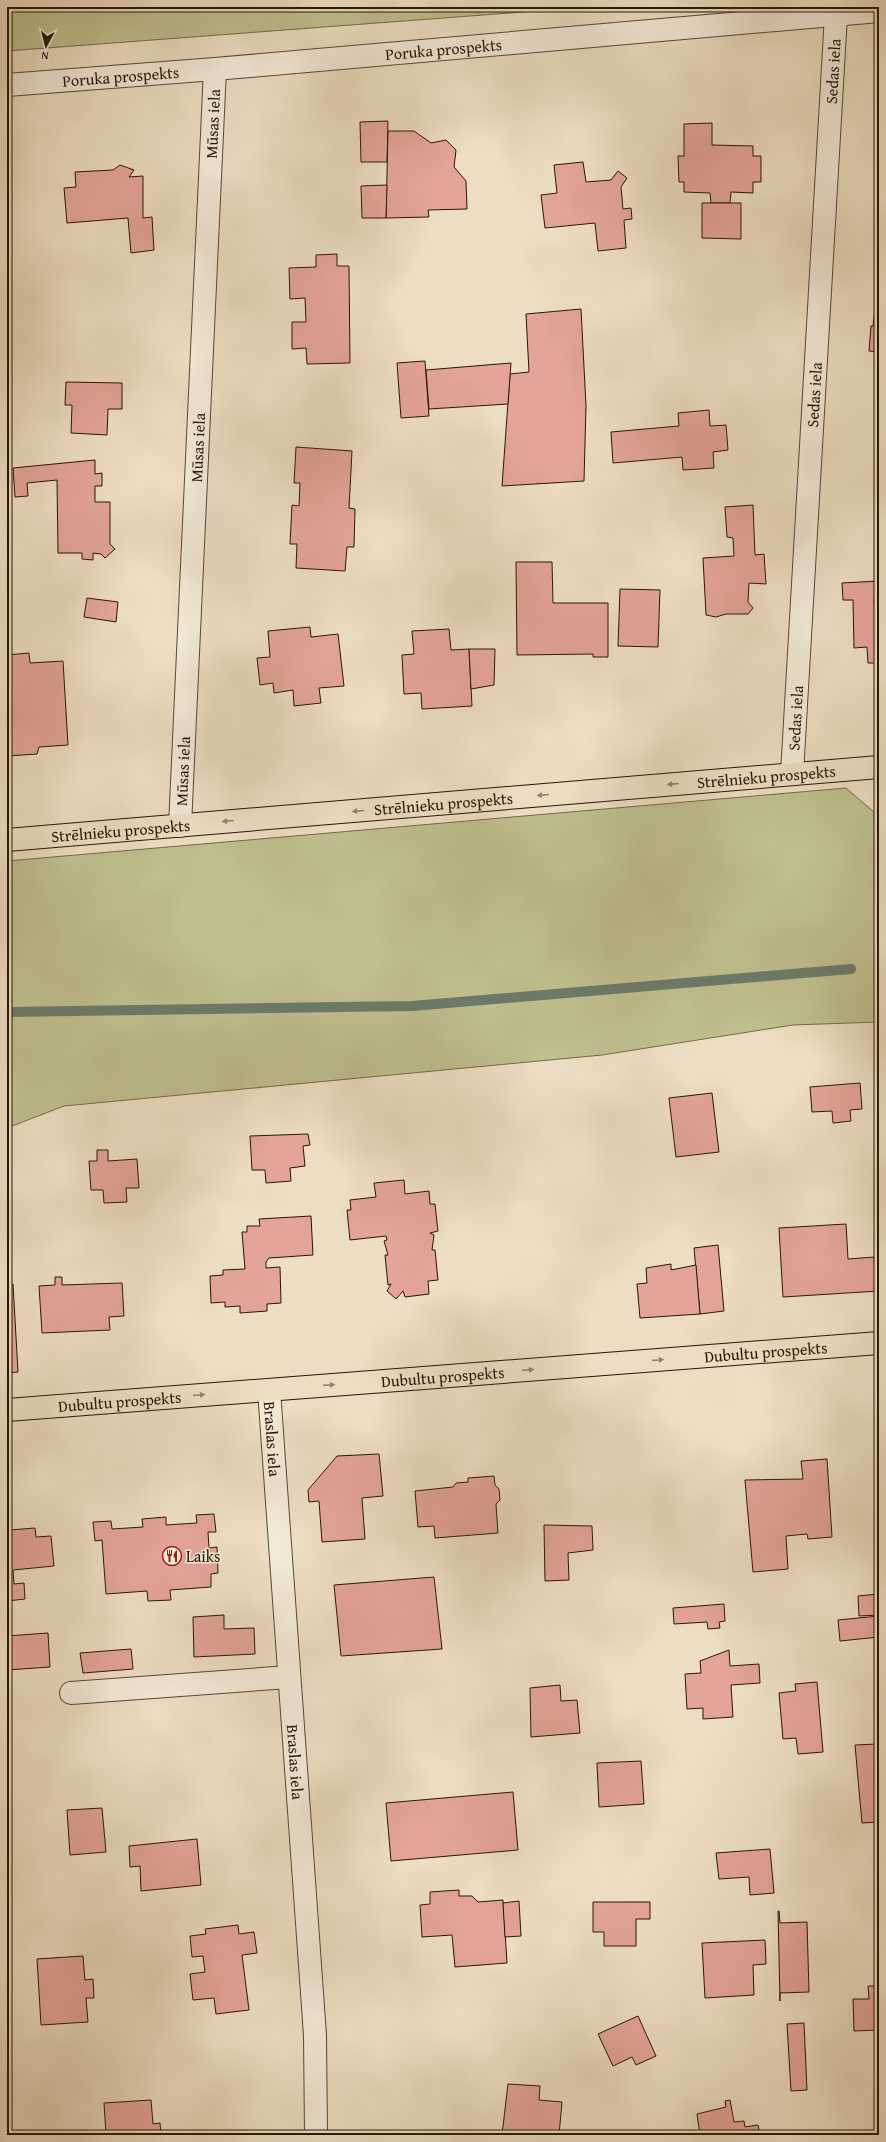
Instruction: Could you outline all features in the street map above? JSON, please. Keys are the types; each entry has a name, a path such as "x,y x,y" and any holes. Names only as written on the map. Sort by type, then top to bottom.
{"main road":[{"name":"Strēlnieku prospekts","path":"7,840 879,767"},
{"name":"Dubultu prospekts","path":"7,1410 879,1343"}],"street":[{"name":"Poruka prospekts","path":"7,85 215,69 879,11"},
{"name":"Sedas iela","path":"792,774 836,15"},
{"name":"Mūsas iela","path":"180,826 215,69"},
{"name":"Braslas iela","path":"269,1390 315,2035 316,2135"},
{"path":"72,1693 289,1677"}],"shaded area":[{"path":"7,7 589,7 7,51"},
{"path":"846,788 874,812 879,826 879,1022 793,1025 602,1055 64,1106 7,1128 7,861"}],"building":[{"path":"388,121 387,162 361,162 360,122"},
{"path":"712,123 712,145 753,146 753,156 761,156 761,182 753,182 753,193 731,192 730,203 711,203 710,193 684,192 684,182 679,182 678,156 684,156 684,124"},
{"path":"388,131 414,131 431,143 446,140 456,150 454,167 466,181 467,209 428,210 429,217 386,218"},
{"path":"583,162 586,182 611,180 618,171 627,178 621,187 623,209 631,208 632,219 624,220 626,248 598,251 595,223 545,228 541,195 557,193 554,165"},
{"path":"120,165 134,170 129,177 143,176 143,218 152,217 154,250 131,253 128,218 67,223 64,188 76,187 75,172 113,170"},
{"path":"387,185 386,218 362,218 361,186"},
{"path":"702,203 741,203 741,239 702,238"},
{"path":"337,254 337,266 349,266 350,363 307,364 306,348 292,349 292,322 306,322 305,298 290,299 289,268 316,267 316,255"},
{"path":"876,302 879,302 879,352 869,351 871,326 873,326"},
{"path":"581,309 586,406 584,481 502,486 510,374 529,372 526,314"},
{"path":"425,361 429,416 401,418 397,363"},
{"path":"511,363 508,404 429,409 426,370"},
{"path":"66,382 122,383 122,409 108,409 107,435 71,433 72,405 65,405"},
{"path":"709,410 710,426 726,425 728,450 713,452 714,468 683,470 682,457 613,463 611,432 679,426 678,413"},
{"path":"296,447 352,451 349,508 355,509 354,547 347,547 345,571 296,568 297,544 290,544 292,505 299,506 300,483 294,483"},
{"path":"95,460 95,474 102,473 102,486 95,486 95,502 110,502 110,544 115,549 105,558 101,554 93,553 93,560 82,559 82,553 58,553 57,480 27,483 28,496 15,497 13,468"},
{"path":"753,505 755,555 764,554 766,584 749,583 748,602 753,608 748,614 726,614 716,617 706,615 703,558 734,556 733,538 727,537 725,507"},
{"path":"516,562 552,562 553,603 608,603 608,657 593,657 593,654 517,655"},
{"path":"878,581 879,599 874,599 875,613 879,613 879,663 868,663 867,647 854,648 853,600 843,600 842,583"},
{"path":"620,589 660,590 658,647 618,646"},
{"path":"87,598 118,602 116,622 84,617"},
{"path":"310,627 311,637 338,634 344,686 319,688 321,703 294,706 293,690 274,693 273,683 260,685 257,658 270,657 268,631"},
{"path":"449,629 451,650 469,649 472,706 422,709 421,693 404,694 402,655 414,654 412,631"},
{"path":"469,649 495,649 494,685 471,689"},
{"path":"29,653 30,663 63,661 68,745 39,747 37,754 7,756 7,655"},
{"path":"860,1083 862,1109 850,1110 851,1121 833,1123 832,1111 812,1112 810,1087"},
{"path":"712,1093 719,1152 676,1157 669,1098"},
{"path":"308,1134 310,1145 303,1146 305,1166 290,1168 291,1181 266,1183 265,1170 252,1170 250,1136"},
{"path":"97,1150 108,1150 108,1161 137,1159 139,1188 126,1188 127,1202 104,1203 103,1190 91,1190 89,1161 97,1161"},
{"path":"7,1180 9,1213 7,1213"},
{"path":"404,1180 405,1194 429,1191 430,1204 435,1204 438,1231 430,1233 434,1235 432,1250 435,1250 438,1280 428,1281 429,1294 405,1297 403,1291 396,1299 387,1291 391,1284 388,1285 385,1255 388,1255 384,1241 387,1240 386,1236 350,1240 347,1210 351,1210 350,1200 376,1197 374,1183"},
{"path":"7,1213 9,1213 11,1235 7,1235"},
{"path":"311,1216 313,1255 269,1258 266,1262 266,1268 280,1267 281,1303 267,1304 267,1311 240,1313 240,1306 225,1307 225,1302 211,1303 210,1276 223,1275 223,1270 245,1269 242,1232 247,1232 247,1226 260,1226 259,1219"},
{"path":"846,1224 848,1259 874,1257 875,1273 879,1273 879,1291 783,1297 779,1228"},
{"path":"718,1245 724,1311 700,1314 694,1248"},
{"path":"671,1264 671,1270 696,1265 700,1314 640,1318 637,1284 647,1283 646,1268"},
{"path":"55,1277 62,1277 62,1285 122,1283 124,1316 109,1317 110,1330 42,1333 39,1286 55,1285"},
{"path":"13,1284 18,1372 7,1373 7,1285"},
{"path":"379,1454 383,1496 362,1498 365,1539 322,1542 319,1501 309,1502 308,1490 337,1456"},
{"path":"827,1459 832,1537 808,1539 807,1534 786,1536 788,1569 753,1572 745,1480 803,1479 801,1461"},
{"path":"494,1476 495,1485 499,1489 500,1500 496,1504 498,1533 435,1538 434,1526 418,1527 415,1491 453,1487 456,1483 468,1482 468,1478"},
{"path":"214,1514 216,1532 208,1532 209,1548 217,1547 218,1573 211,1574 211,1587 170,1590 171,1600 148,1601 147,1591 106,1594 102,1540 95,1541 93,1522 111,1521 112,1529 143,1527 142,1519 166,1517 166,1525 197,1523 196,1515"},
{"path":"544,1525 592,1526 593,1550 568,1553 569,1580 545,1581"},
{"path":"35,1528 36,1537 51,1536 54,1566 13,1570 14,1584 24,1583 25,1599 7,1601 7,1540 11,1540 10,1530"},
{"path":"434,1577 442,1649 341,1656 334,1585"},
{"path":"879,1594 879,1615 859,1616 858,1596"},
{"path":"724,1604 725,1621 719,1622 720,1628 708,1629 707,1622 674,1624 673,1608"},
{"path":"224,1615 224,1629 254,1628 255,1654 194,1657 193,1617"},
{"path":"879,1616 879,1637 840,1641 838,1620"},
{"path":"48,1633 50,1667 7,1670 7,1636"},
{"path":"131,1649 133,1669 83,1673 80,1653"},
{"path":"729,1650 730,1666 759,1664 760,1683 731,1685 733,1717 703,1719 703,1708 687,1709 685,1674 701,1673 700,1661"},
{"path":"817,1682 823,1752 798,1754 796,1738 783,1739 779,1693 796,1691 795,1684"},
{"path":"560,1685 561,1701 577,1700 580,1733 531,1737 530,1688"},
{"path":"878,1744 879,1822 862,1823 855,1745"},
{"path":"641,1761 644,1804 599,1807 597,1763"},
{"path":"513,1792 518,1850 391,1861 386,1803"},
{"path":"102,1808 106,1852 70,1855 67,1810"},
{"path":"197,1839 201,1885 141,1891 140,1866 130,1867 129,1846"},
{"path":"770,1849 774,1893 750,1895 749,1877 719,1879 716,1853"},
{"path":"459,1890 459,1896 472,1896 478,1902 503,1900 507,1963 455,1967 452,1935 422,1937 420,1905 430,1904 430,1892"},
{"path":"519,1901 521,1936 505,1937 503,1903"},
{"path":"593,1902 650,1902 650,1919 636,1919 636,1946 604,1946 604,1932 593,1932"},
{"path":"778,1911 780,1923 807,1922 809,1992 780,1993 780,2001"},
{"path":"238,1925 239,1934 254,1932 257,1953 242,1955 249,2010 216,2014 214,1998 193,2000 190,1974 205,1972 203,1956 192,1957 190,1936 206,1934 205,1929"},
{"path":"765,1940 766,1964 753,1965 754,1995 705,1998 702,1943"},
{"path":"83,1956 85,1980 93,1979 94,1998 86,1998 88,2022 41,2025 37,1959"},
{"path":"868,1986 879,1986 879,2030 854,2031 853,1999 869,1999"},
{"path":"638,2016 656,2056 636,2065 632,2057 613,2066 598,2034"},
{"path":"804,2023 807,2090 791,2091 787,2024"},
{"path":"875,2044 879,2044 879,2063 876,2063"},
{"path":"508,2084 540,2086 539,2100 562,2102 559,2135 502,2135"},
{"path":"151,2100 153,2124 160,2123 161,2135 106,2135 104,2103"},
{"path":"730,2100 734,2122 744,2121 745,2127 758,2125 760,2135 700,2135 697,2114 726,2107 725,2101"}],"waterway":[{"path":"7,1012 412,1006 851,969"}],"place":[{"name":"Laiks","path":"172,1556"}]}
